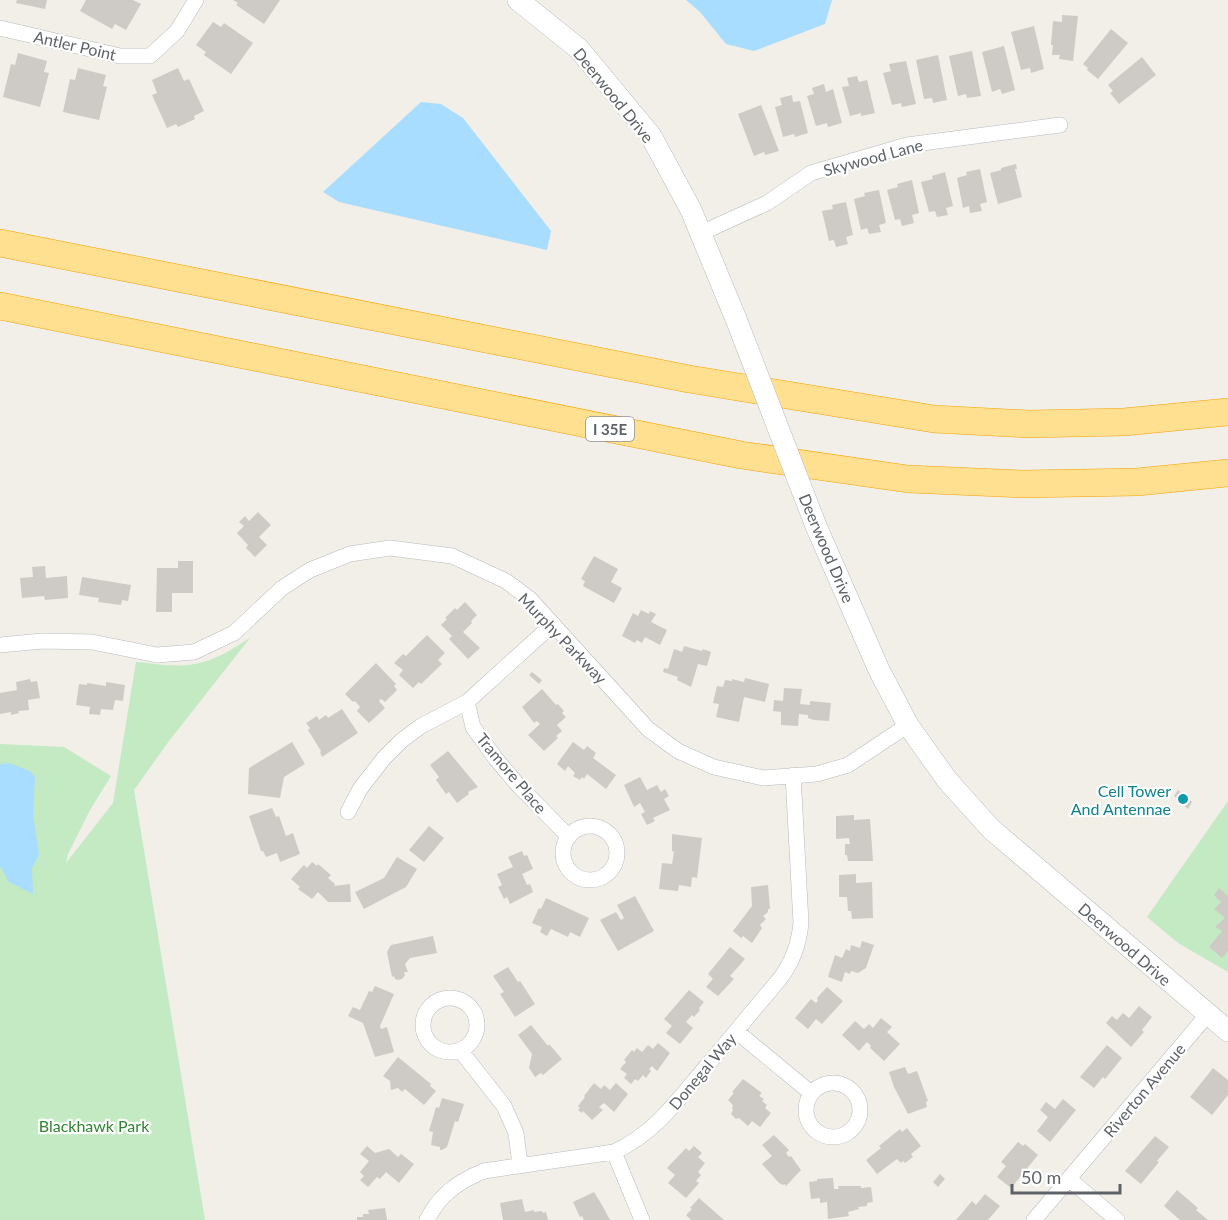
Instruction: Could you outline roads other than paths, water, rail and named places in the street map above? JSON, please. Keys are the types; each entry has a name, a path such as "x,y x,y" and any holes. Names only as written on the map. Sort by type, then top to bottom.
{"highway":[{"path":"0,243 689,379 934,419 1029,424 1124,422 1228,412"},
{"name":"I 35E","path":"0,306 741,455 908,479 1034,484 1137,482 1228,473"}],"street":[{"name":"Antler Point","path":"0,28 120,56 150,56 177,31 196,0"},
{"name":"Deerwood Drive","path":"518,0 579,49 651,136 691,210 816,526 879,670 908,725 947,780 991,829 1228,1032"},
{"name":"Skywood Lane","path":"700,233 767,203 811,173 907,145 1060,125"},
{"name":"Murphy Parkway","path":"0,645 42,640 92,642 158,655 194,652 234,633 282,588 310,570 350,555 390,548 452,556 506,581 530,599 648,729 678,751 714,767 764,778 817,774 848,765 908,725"},
{"path":"348,812 360,789 384,758 401,741 421,726 466,702 553,624"},
{"name":"Tramore Place","path":"466,702 473,727 496,759 569,837"},
{"name":"Donegal Way","path":"427,1220 439,1200 459,1182 484,1171 614,1152 628,1146 654,1127 784,973 794,957 799,940 801,914 793,776"},
{"name":"Riverton Avenue","path":"1034,1220 1208,1014"},
{"path":"736,1030 811,1093"},
{"path":"460,1050 504,1106 516,1133 520,1165"},
{"path":"614,1152 642,1220"},
{"path":"1068,1179 1117,1220"}],"water":[{"path":"686,0 832,0 825,24 754,51 726,44 700,12"},
{"path":"421,102 441,104 463,118 551,231 547,250 339,202 323,192"},
{"path":"9,763 30,771 35,777 33,814 39,855 32,868 33,894 9,882 0,866 0,764"}],"place":[{"name":"Cell Tower And Antennae","path":"1183,799"}],"park label":[{"name":"Blackhawk Park","path":"94,1125"}]}
